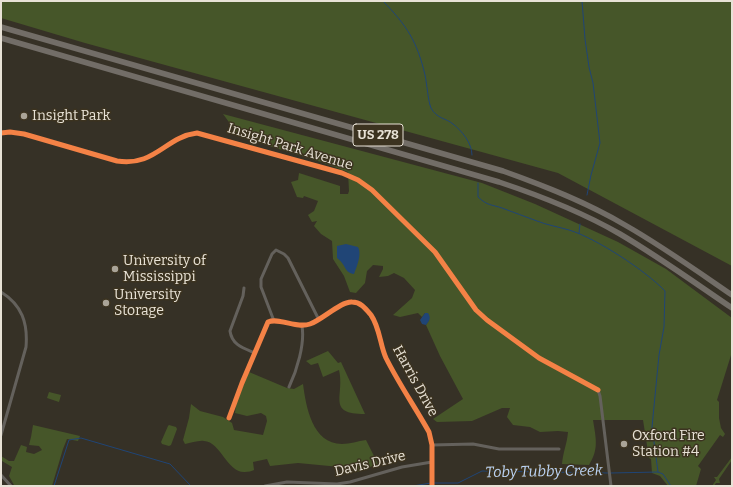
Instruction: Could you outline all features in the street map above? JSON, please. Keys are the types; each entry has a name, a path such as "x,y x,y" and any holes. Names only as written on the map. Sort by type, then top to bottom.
{"highway":[{"name":"US 278","path":"1,27 503,171 584,203 625,224 732,295"},
{"name":"US 278","path":"1,38 492,180 543,197 581,214 619,234 652,254 732,308"}],"street":[{"name":"Insight Park Avenue","path":"1,133 10,132 24,134 117,161 126,162 146,159 186,135 197,133 342,173 358,180 372,190 435,252 476,310 487,320 539,358 598,390 611,486"},
{"path":"229,418 267,324 270,321 274,321 261,287 261,279 272,254 276,250 288,258 319,320"},
{"path":"244,288 243,296 230,331 231,336 238,346 255,353"},
{"path":"1,292 16,304 22,314 28,334 26,347 3,420 1,435"},
{"name":"Harris Drive","path":"274,321 302,326 319,320 347,302 357,302 365,308 373,317 386,357 429,432 432,445 432,486"},
{"path":"289,387 298,362 303,332 302,326"},
{"path":"432,445 472,444 498,449 559,449"},
{"name":"Davis Drive","path":"265,486 287,482 337,484 350,482 402,467 432,462"},
{"path":"1,475 10,486"}],"green space":[{"path":"1,1 732,1 732,266 558,173 85,43 1,18"},
{"path":"223,114 482,183 535,204 618,242 666,269 732,318 732,352 717,400 719,402 719,418 721,428 725,434 723,437 720,435 698,466 701,469 696,486 668,486 660,476 652,473 651,459 649,458 643,420 593,420 596,444 594,454 589,465 562,464 568,432 540,432 530,427 513,425 507,417 510,408 502,408 472,421 437,422 433,419 463,399 440,356 426,325 429,320 425,313 422,317 418,313 400,317 393,315 412,298 415,290 404,278 394,273 388,276 379,277 383,266 373,265 367,271 365,283 356,293 350,292 344,276 333,259 332,241 321,234 314,226 317,221 312,222 308,215 314,211 318,201 304,196 303,198 297,197 291,182 298,180 299,173 340,186 340,194 348,194 348,172 240,137"},
{"path":"328,351 338,363 341,362 365,414 345,411 341,407 339,370 323,377 318,363 311,365 306,361"},
{"path":"249,372 287,388 294,389 303,384 306,403 312,422 317,431 324,438 332,442 342,444 366,440 378,464 357,472 352,467 298,463 270,466 267,459 253,462 254,470 245,472 233,468 215,446 210,443 200,441 185,444 183,440 191,404 200,411 223,417 232,423 234,430 263,435 267,421 266,416 261,413 247,416 235,413 236,404"},
{"path":"49,392 61,395 59,402 47,398"},
{"path":"33,425 80,436 78,441 67,439 52,486 14,485 9,476 12,467 2,461 1,456 9,461 14,461 21,445 27,447 26,452 34,454 42,450 39,446 29,445"},
{"path":"169,425 176,427 177,429 171,445 169,446 162,444 161,442"},
{"path":"732,457 732,460 719,479 720,483 716,483 712,486 716,480 714,477 717,477"}],"water":[{"path":"346,244 358,247 359,250 359,260 354,274 348,271 337,258 337,246"},
{"path":"425,313 428,313 430,318 426,325 422,324 420,320"}],"waterway":[{"path":"383,1 399,18 415,43 422,63 429,101 433,112 450,122 463,134 470,146 472,155"},
{"path":"582,1 585,39 593,83 600,143 587,195"},
{"path":"478,183 478,197 484,202 569,230 593,240 646,274 665,291 664,327 659,355 652,427 658,472"},
{"path":"579,233 580,224"},
{"name":"Toby Tubby Creek","path":"54,486 69,440 81,438 170,464 191,486"},
{"name":"Toby Tubby Creek","path":"434,483 458,483 482,471 608,473"},
{"name":"Toby Tubby Creek","path":"611,473 658,472 663,474 671,486"},
{"name":"Toby Tubby Creek","path":"413,486 431,483"}],"cycle path":[{"path":"1,133 10,132 24,134 117,161 130,162 151,156 176,140 197,133 342,173 358,180 372,190 435,252 476,310 487,320 539,358 598,390"},
{"path":"229,418 268,322 277,321 299,325 310,324 342,304 348,302 358,303 365,308 374,320 386,358 429,432 432,445 432,486"}],"place":[{"name":"Insight Park","path":"24,116"},
{"name":"University of Mississippi","path":"115,269"},
{"name":"University Storage","path":"106,303"},
{"name":"Oxford Fire Station #4","path":"624,444"}]}
